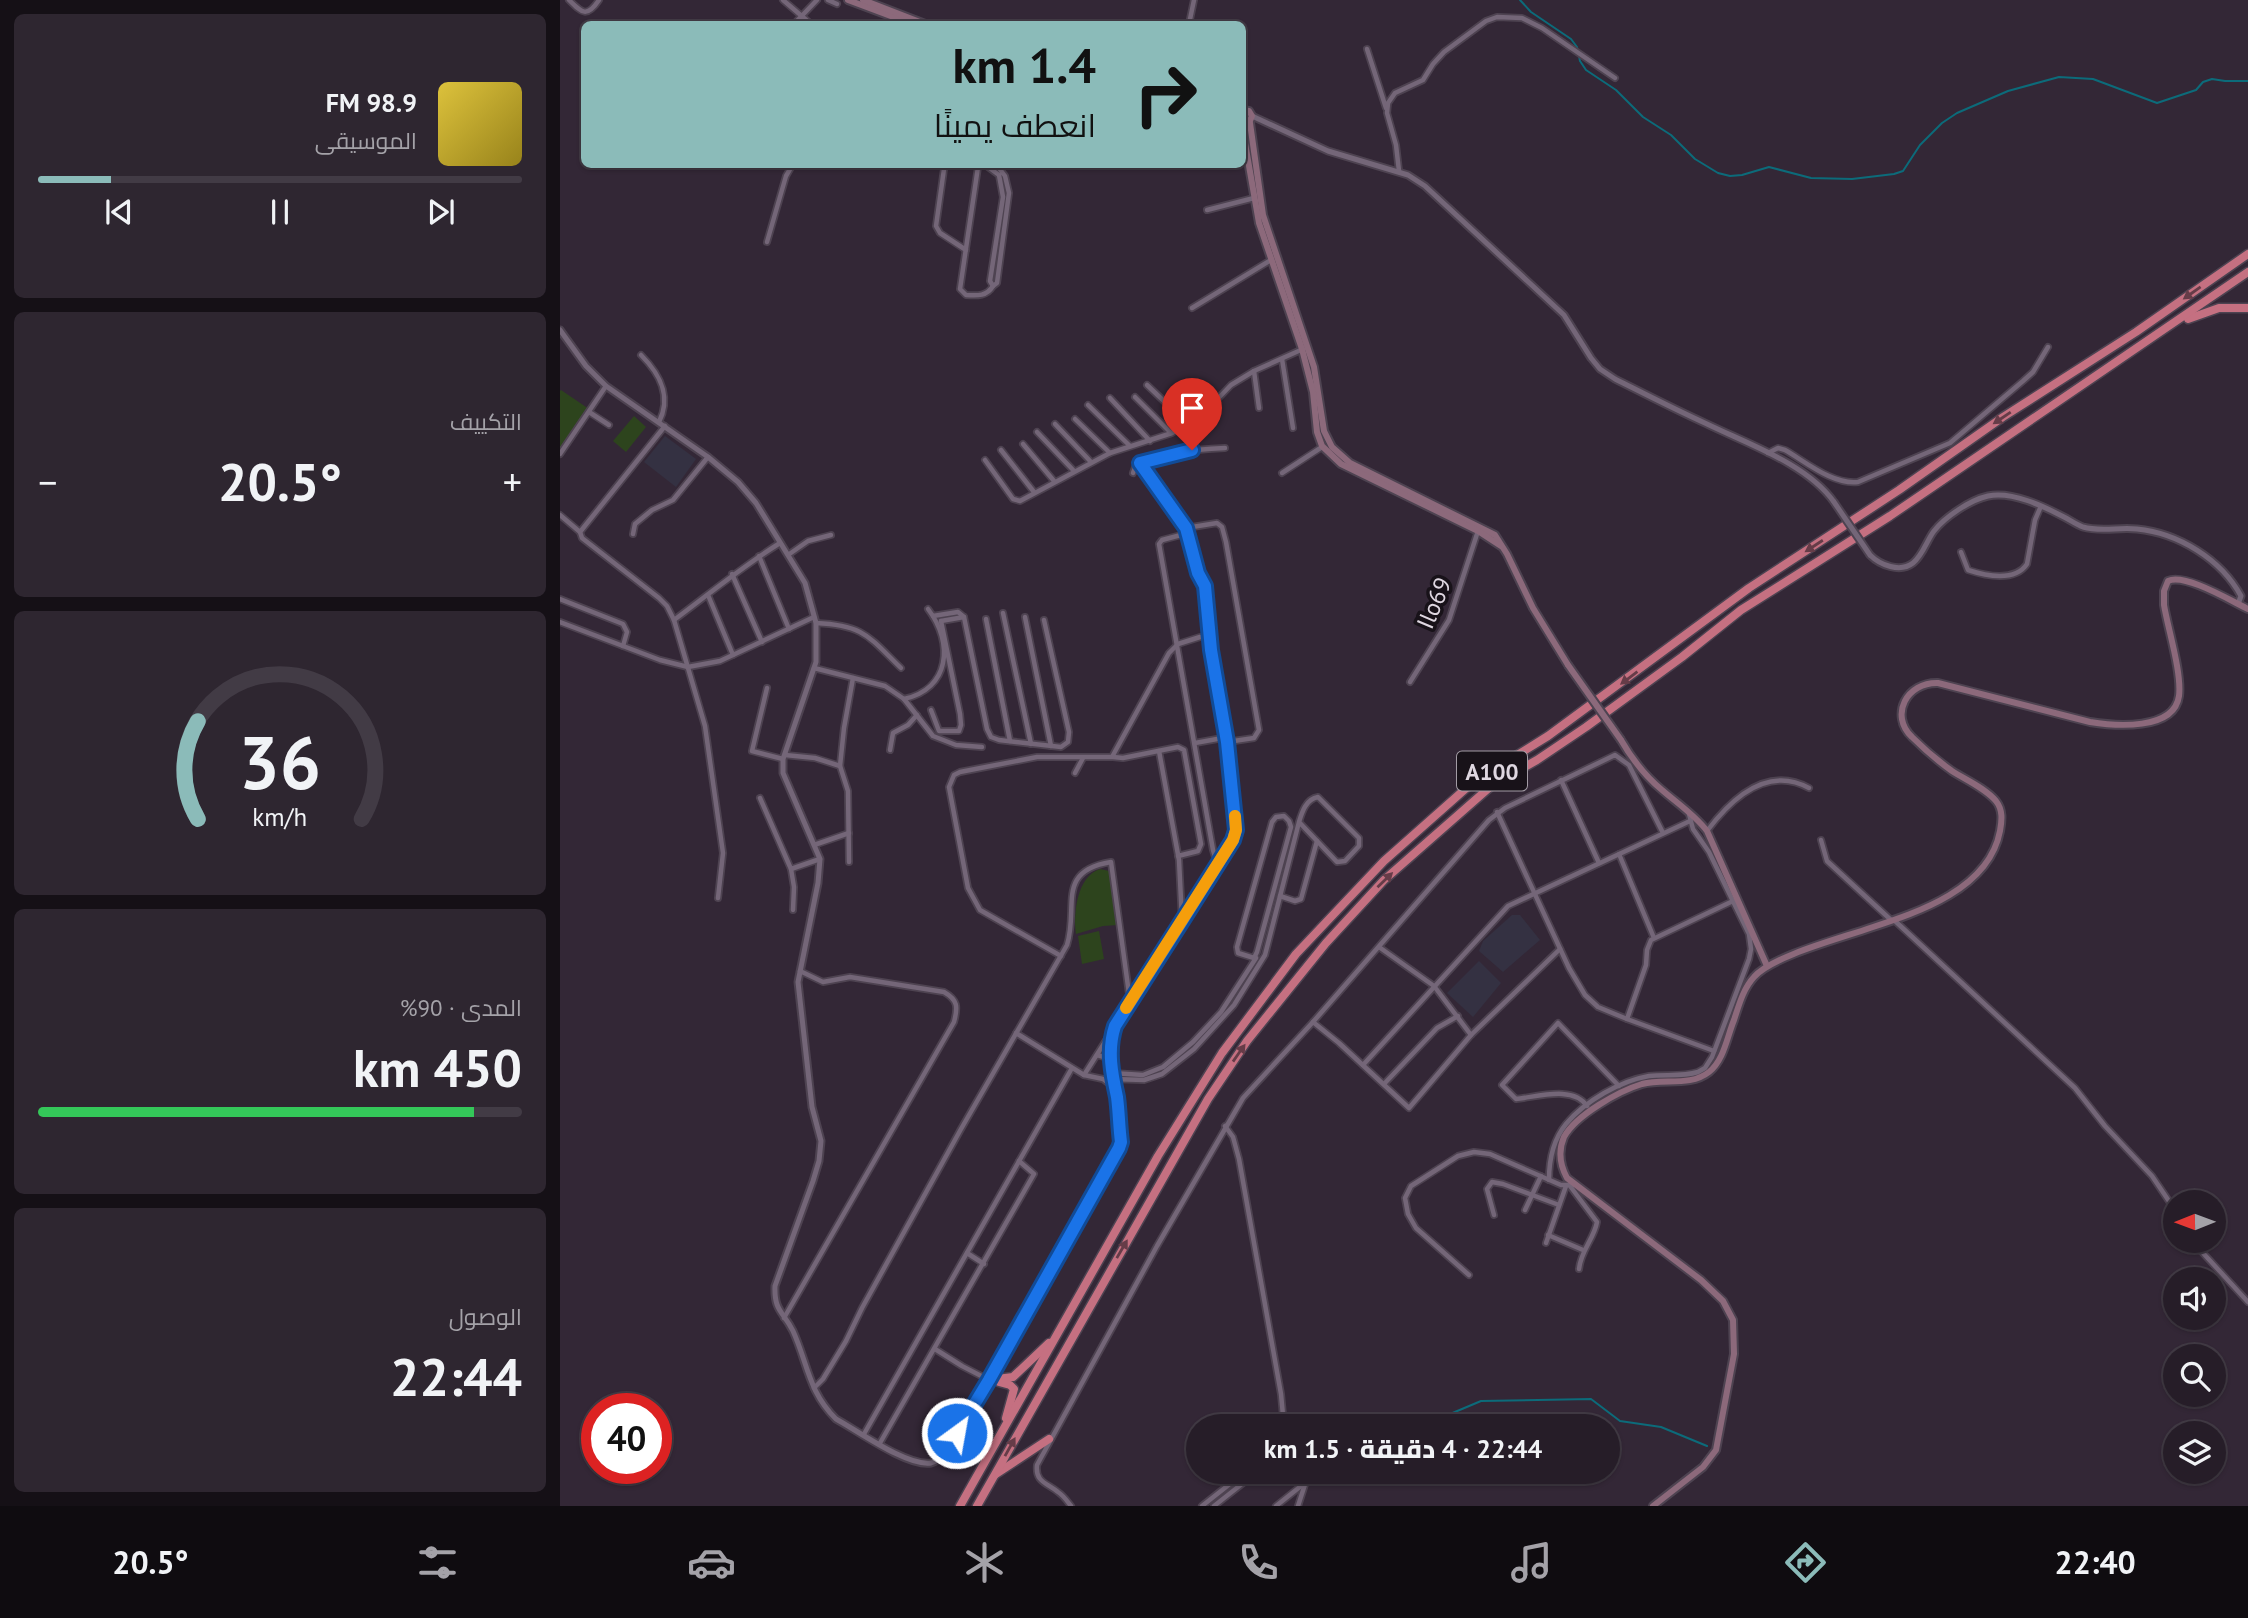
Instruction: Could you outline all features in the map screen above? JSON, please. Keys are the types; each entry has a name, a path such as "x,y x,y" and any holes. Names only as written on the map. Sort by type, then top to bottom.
{"highway":[{"name":"A100","path":"960,1506 1158,1156 1222,1053 1296,954 1403,843 1472,783 1548,736 1749,587 1899,490 2003,417 2136,332 2248,254"},
{"name":"A100","path":"977,1506 1222,1077 1297,977 1384,880 1490,787 1586,727 1749,605 1863,534 2248,272"},
{"path":"2146,342 2197,314 2219,308 2248,308"},
{"path":"989,1380 1005,1380 1018,1374 1058,1333"},
{"path":"989,1380 1010,1385 1014,1389 999,1436"},
{"path":"993,1476 1049,1439"}],"main road":[{"path":"848,0 897,21"},
{"path":"863,0 917,21"},
{"path":"1247,122 1254,198 1271,260 1317,382 1324,431 1336,452 1350,463 1490,531 1497,537 1532,608 1630,756 1689,817 1707,831 1767,966"},
{"path":"1247,122 1263,215 1305,348 1317,432 1322,446 1340,464 1478,531 1503,547"},
{"path":"1653,1506 1703,1467 1716,1450 1734,1354 1732,1320 1723,1301 1701,1280 1570,1186 1560,1155 1565,1137 1572,1127 1599,1106 1629,1089 1654,1082 1689,1081 1706,1074 1719,1060 1748,985 1755,975 1767,966 1893,921 1940,899 1985,866 1993,852 2002,821 2001,810 1992,797 1938,760 1904,728 1903,706 1911,690 1922,684 1938,683 2050,713 2105,724 2162,719 2173,710 2179,694 2164,605 2165,585 2172,579 2180,579 2248,609"}],"street":[{"path":"569,0 580,10 587,12 592,10 599,0"},
{"path":"783,0 807,21"},
{"path":"797,21 817,0"},
{"path":"828,0 837,4"},
{"path":"1190,21 1194,0"},
{"path":"1387,110 1395,93 1423,80 1444,52 1496,16 1522,18 1542,28 1615,78"},
{"path":"1367,49 1387,110 1399,171"},
{"path":"1247,122 1399,171 1425,186 1564,316 1600,369 1811,477 1824,488 1870,555 1881,565 1908,565 1914,562 1940,525 1966,507 1988,496 2011,497 2041,506 2082,527 2137,529 2162,534 2184,544 2202,553 2234,582 2241,596 2238,604"},
{"path":"767,242 791,168"},
{"path":"945,168 936,226 940,233 966,250"},
{"path":"979,168 960,286 961,292 967,295 982,295 993,286 990,281 1006,201 1007,180 999,168"},
{"path":"985,168 999,175 1006,201"},
{"path":"1207,210 1254,198"},
{"path":"1192,308 1271,260"},
{"path":"560,330 586,366 606,386 708,457 738,482 756,503 805,583 815,620 817,646 814,668 784,757 783,773 820,859 818,883 800,971 799,995 812,1107 821,1141 819,1161 775,1286 775,1299 778,1311 792,1330 813,1389 836,1419 904,1457 930,1463 945,1454 1119,1148 1111,1059 1111,1039 1115,1026"},
{"path":"1767,453 1778,448 1785,450 1832,478 1850,483 1858,482 1950,443 2023,382 2033,372 2048,347"},
{"path":"985,460 1013,499 1020,501 1110,453 1171,433 1212,405 1227,388 1305,348"},
{"path":"580,532 662,424 664,391 659,376 641,355"},
{"path":"1282,359 1293,428"},
{"path":"1254,372 1259,408"},
{"path":"1147,385 1187,424"},
{"path":"560,454 606,386"},
{"path":"1179,389 1199,406 1212,405"},
{"path":"1135,397 1171,433"},
{"path":"1110,398 1151,441"},
{"path":"1088,405 1130,446"},
{"path":"589,412 609,425"},
{"path":"1075,419 1110,453"},
{"path":"1055,424 1091,462"},
{"path":"1038,432 1074,471"},
{"path":"1023,444 1054,481"},
{"path":"1282,473 1322,446"},
{"path":"1133,473 1136,465 1140,463 1182,452 1225,448"},
{"path":"1001,450 1034,492"},
{"path":"633,534 635,523 652,510 673,500 708,457"},
{"path":"1084,1075 1236,830 1227,742 1211,650 1205,587 1198,573 1186,528 1140,463"},
{"path":"1961,551 1968,570 2014,576 2027,564 2033,529 2041,506"},
{"path":"560,515 580,532 582,538 659,598 667,606 674,620 705,726 723,853 718,898"},
{"path":"1186,528 1214,523 1222,527 1244,631 1259,730 1254,738 1227,742"},
{"name":"Ilo69","path":"1410,682 1449,620 1478,531"},
{"path":"788,555 808,541 831,535"},
{"path":"1181,535 1162,540 1159,544 1217,863"},
{"path":"674,620 732,574 781,542"},
{"path":"759,556 789,629"},
{"path":"732,574 762,642"},
{"path":"708,595 733,655"},
{"path":"560,600 623,624 627,632 623,646"},
{"path":"928,609 936,620 960,715 960,728 955,732 939,730 931,710"},
{"path":"936,620 958,612 964,617 987,729 995,739 1051,747 1065,745 1069,737 1044,620"},
{"path":"1003,613 1031,744"},
{"path":"936,620 964,617"},
{"path":"1025,617 1051,747"},
{"path":"986,619 1010,741"},
{"path":"560,622 688,667 733,655 815,620 861,631 901,668"},
{"path":"904,699 928,690 940,676 944,658 936,620"},
{"path":"1112,757 1169,653 1178,644 1200,636"},
{"path":"814,668 885,686 904,699 923,727 933,736 956,745 982,747"},
{"path":"849,862 848,791 840,766 853,678"},
{"path":"767,688 752,751 784,757 815,758 840,766"},
{"path":"890,750 893,733 908,725 916,715"},
{"path":"1195,743 1217,739"},
{"path":"1061,956 980,910 975,904 968,888 949,787 954,775 1037,757 1123,758 1183,748 1201,844 1196,852 1178,856"},
{"path":"1159,751 1178,856 1182,921"},
{"path":"1071,1506 1057,1491 1042,1483 1036,1473 1037,1465 1049,1439 1243,1098 1497,813 1611,756 1617,756 1629,765 1663,833"},
{"path":"1075,773 1083,758"},
{"path":"1561,780 1599,863"},
{"path":"1707,831 1733,803 1760,783 1789,781 1809,788"},
{"path":"760,797 791,869 794,887 793,910"},
{"path":"1113,1079 1149,1079 1162,1074 1205,1038 1234,1005 1261,961 1299,822 1306,804 1318,797 1359,838 1360,843 1347,860 1339,862 1299,822"},
{"path":"1497,813 1560,949 1585,995 1598,1007 1714,1051"},
{"path":"1112,1073 1147,1074 1158,1070 1193,1042 1234,995 1254,958 1291,827 1284,817 1276,817 1272,822 1237,947 1240,955 1254,958 1261,961"},
{"path":"1363,1065 1504,909 1663,833 1689,817 1749,934 1751,949 1714,1051 1708,1065 1698,1072 1652,1076 1619,1086 1587,1106 1566,1123 1557,1140 1550,1160 1549,1180"},
{"path":"814,845 850,833"},
{"path":"1821,840 1827,861 2075,1088 2163,1192"},
{"path":"1280,896 1295,901 1301,899 1317,841"},
{"path":"1619,854 1654,938"},
{"path":"791,869 820,859"},
{"path":"813,1389 823,1379 846,1341 917,1207 1061,956 1070,935 1072,897 1078,878 1091,865 1111,862 1130,1001"},
{"path":"1627,1019 1646,965 1648,947 1654,938 1732,901"},
{"path":"1379,947 1434,986 1471,1035"},
{"path":"1313,1022 1409,1108 1471,1035 1560,949"},
{"path":"784,1318 954,1022 957,1010 957,1002 944,992 850,977 823,982 800,971"},
{"path":"1384,1084 1437,1028 1458,1016"},
{"path":"1587,1106 1582,1098 1570,1094 1516,1099 1502,1085 1558,1023 1619,1086"},
{"path":"1016,1033 1084,1075 1105,1081 1115,1091"},
{"path":"1097,1055 1111,1059"},
{"path":"864,1434 1072,1068"},
{"path":"1226,1126 1233,1137 1240,1159 1283,1414"},
{"path":"1469,1275 1416,1228 1405,1198 1408,1189 1458,1156 1474,1152 1490,1154 1549,1180 1570,1186 1597,1222 1583,1250 1579,1269"},
{"path":"880,1443 1034,1174 1018,1161"},
{"path":"1525,1210 1541,1176"},
{"path":"1494,1215 1488,1189 1490,1183 1503,1184 1559,1205"},
{"path":"1546,1243 1559,1205 1570,1186"},
{"path":"1548,1236 1583,1250"},
{"path":"967,1253 984,1264"},
{"path":"2203,1253 2248,1302"},
{"path":"935,1349 962,1367 989,1380"},
{"path":"1202,1506 1230,1484"},
{"path":"1214,1506 1242,1484"},
{"path":"1276,1506 1304,1484"},
{"path":"1298,1506 1305,1484"}],"shaded area":[{"path":"665,436 696,459 676,487 644,462"},
{"path":"1512,915 1520,915 1540,940 1503,972 1479,951 1483,941"},
{"path":"1479,961 1501,983 1473,1017 1447,993"}],"green space":[{"path":"560,391 589,409 560,451"},
{"path":"634,416 646,427 626,452 613,441"},
{"path":"1100,869 1109,871 1118,925 1103,926 1076,934 1078,897 1086,879"},
{"path":"1099,931 1104,959 1082,964 1078,936"}],"waterway":[{"path":"1520,0 1531,12 1571,39 1586,70 1616,90 1643,117 1671,135 1695,159 1718,173 1730,176 1769,167 1811,178 1852,179 1894,174 1903,171 1920,145 1942,123 1957,113 2008,91 2059,77 2093,79 2157,103 2196,90 2203,82 2212,79 2248,81"},
{"path":"1450,1414 1481,1401 1591,1399 1611,1414"},
{"path":"1620,1421 1661,1427 1707,1446"}],"slow traffic":[{"path":"1126,1008 1233,840 1236,833 1235,816"}],"route":[{"path":"957,1433 1119,1148 1121,1142 1111,1059 1111,1039 1115,1026 1236,833 1233,790 1211,650 1205,586 1198,573 1186,528 1140,463 1192,450"}]}
